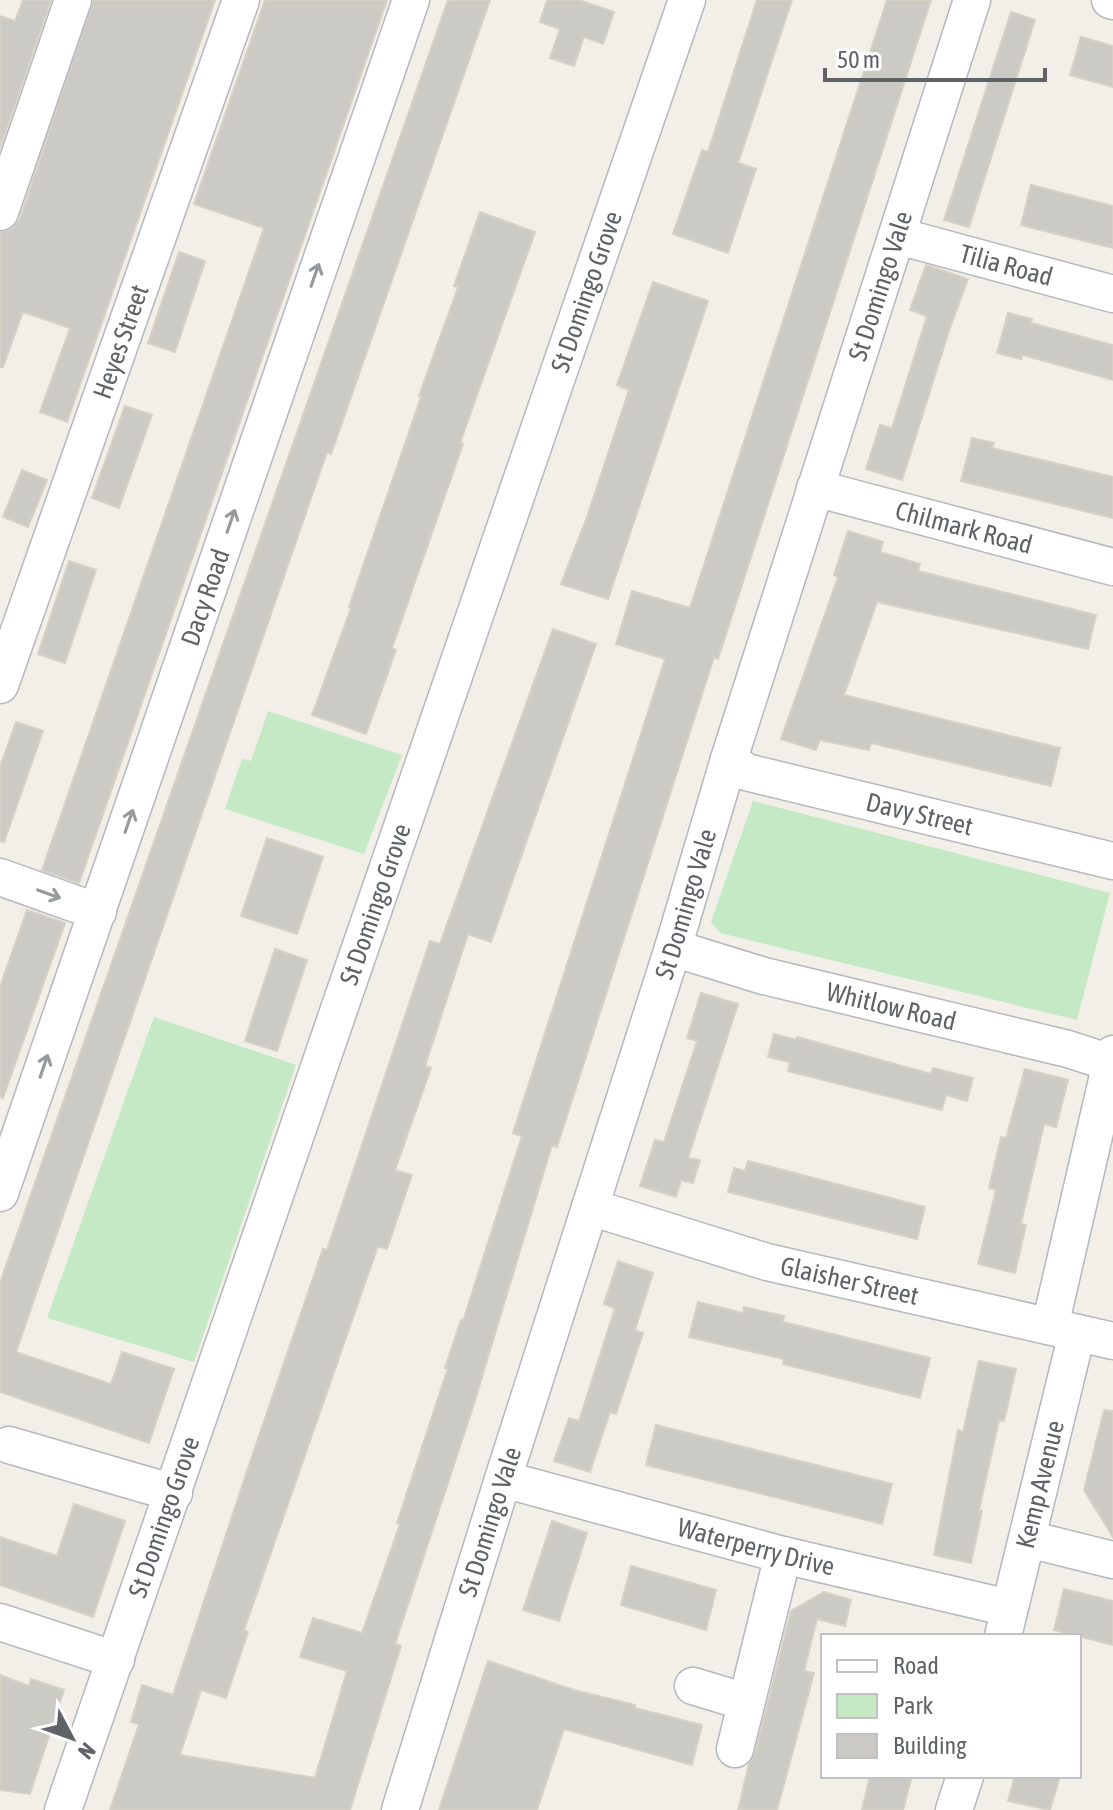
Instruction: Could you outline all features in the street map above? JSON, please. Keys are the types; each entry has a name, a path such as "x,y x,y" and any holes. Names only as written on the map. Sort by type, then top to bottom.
{"street":[{"path":"0,212 73,0"},
{"name":"Heyes Street","path":"0,685 241,0"},
{"name":"Dacy Road","path":"0,1193 15,1101 98,912 411,0"},
{"name":"St Domingo Grove","path":"63,1810 687,0"},
{"name":"St Domingo Vale","path":"400,1810 673,948 729,759 972,0"},
{"name":"Tilia Road","path":"898,236 1113,294"},
{"name":"Chilmark Road","path":"815,488 1113,567"},
{"name":"Davy Street","path":"729,759 746,772 1113,861"},
{"path":"0,877 98,912"},
{"name":"Whitlow Road","path":"673,948 764,976 1112,1059"},
{"name":"Kemp Avenue","path":"1006,1622 1028,1539 1112,1059"},
{"name":"Glaisher Street","path":"590,1207 767,1262 1113,1341"},
{"path":"9,1445 174,1493"},
{"name":"Waterperry Drive","path":"503,1479 783,1555 1006,1622"},
{"path":"1028,1539 1113,1560"},
{"path":"735,1749 783,1555"},
{"path":"0,1622 116,1660"},
{"path":"693,1686 746,1702"},
{"path":"954,1810 964,1778"}],"green space":[{"path":"268,711 402,755 364,854 225,809 242,759 251,761"},
{"path":"753,801 1110,893 1077,1020 720,933 711,922"},
{"path":"154,1017 296,1065 194,1362 47,1318"}],"building":[{"path":"23,0 51,0 0,148 0,16 15,21"},
{"path":"93,0 215,0 67,422 40,412 70,328 23,312 3,367 0,367 0,232 13,228 20,219"},
{"path":"265,0 387,0 79,883 42,870 264,228 194,204"},
{"path":"448,0 490,0 331,454 327,452 16,1352 111,1384 122,1352 174,1369 149,1443 0,1392 0,1283"},
{"path":"547,0 579,0 614,12 603,44 584,37 574,66 550,58 560,29 540,22"},
{"path":"757,0 792,0 738,163 756,169 728,253 673,234 702,150 708,152"},
{"path":"887,0 931,0 718,659 714,657 557,1147 552,1145 472,1410 395,1644 401,1646 350,1810 110,1810 139,1724 131,1722 142,1685 173,1695 430,941 440,944 553,629 596,644 491,942 468,934 425,1066 431,1068 395,1170 412,1175 387,1249 378,1246 244,1630 248,1632 226,1698 201,1690 180,1755 315,1778 347,1671 300,1657 313,1618 362,1633 400,1524 397,1523 448,1368 445,1368 522,1136 513,1133 665,659 616,644 632,591 690,608"},
{"path":"1011,12 1035,20 969,227 944,220"},
{"path":"1081,37 1113,46 1113,87 1070,75"},
{"path":"1031,185 1113,206 1113,248 1021,225"},
{"path":"480,212 535,232 460,443 463,444 392,648 396,650 366,734 312,715 351,608"},
{"path":"179,252 205,261 175,352 148,343"},
{"path":"926,265 968,279 902,480 866,469 880,425 892,428 927,316 910,310"},
{"path":"653,282 708,301 608,599 561,584 629,390 617,385"},
{"path":"1008,313 1032,319 1031,323 1113,345 1113,380 1023,355 1021,359 997,353"},
{"path":"125,406 152,415 119,508 92,498"},
{"path":"972,438 994,443 992,448 1113,477 1113,518 961,481"},
{"path":"22,470 47,480 28,527 3,517"},
{"path":"848,531 883,542 880,552 920,564 918,571 1096,615 1088,649 877,602 844,695 1060,748 1051,786 871,743 869,750 820,740 816,750 781,739 838,577 834,575"},
{"path":"69,561 96,570 65,663 38,654"},
{"path":"16,722 43,731 4,842 0,841 0,767"},
{"path":"267,838 323,857 297,934 241,916"},
{"path":"27,910 65,923 3,1098 0,1097 0,987"},
{"path":"275,949 307,960 277,1051 245,1041"},
{"path":"701,993 738,1004 688,1158 700,1160 693,1183 681,1180 676,1197 640,1186 655,1140 664,1142 697,1041 687,1038"},
{"path":"774,1034 796,1040 797,1037 931,1074 933,1068 973,1078 967,1101 946,1095 942,1110 788,1071 790,1062 768,1057"},
{"path":"1025,1069 1068,1080 1056,1127 1044,1124 1021,1224 1026,1225 1015,1273 978,1264 996,1190 989,1188 1001,1137 1006,1138"},
{"path":"748,1161 925,1207 917,1239 728,1192 734,1168 745,1171"},
{"path":"618,1261 653,1273 635,1330 643,1333 616,1414 610,1412 590,1472 554,1461 569,1418 579,1421 615,1308 604,1304"},
{"path":"698,1302 743,1313 744,1307 784,1316 783,1322 930,1358 920,1398 783,1364 784,1359 689,1337"},
{"path":"979,1361 1016,1369 1004,1421 999,1420 971,1563 934,1555 958,1430 963,1432"},
{"path":"1104,1410 1113,1411 1113,1537 1084,1490"},
{"path":"656,1425 892,1484 882,1524 646,1465"},
{"path":"74,1504 125,1521 93,1617 0,1585 0,1537 57,1556"},
{"path":"552,1521 587,1533 559,1621 523,1610"},
{"path":"631,1566 716,1590 706,1630 621,1605"},
{"path":"1064,1589 1113,1601 1113,1645 1081,1637 1081,1634 1054,1630"},
{"path":"824,1592 851,1600 845,1626 817,1619 804,1671 814,1673 777,1810 738,1810 791,1611"},
{"path":"488,1661 574,1690 702,1725 692,1765 564,1729 537,1810 439,1810"},
{"path":"0,1675 29,1686 31,1679 64,1690 30,1794 0,1790"},
{"path":"870,1778 911,1778 903,1810 862,1810"},
{"path":"1014,1778 1059,1778 1050,1810 1008,1801"}]}
